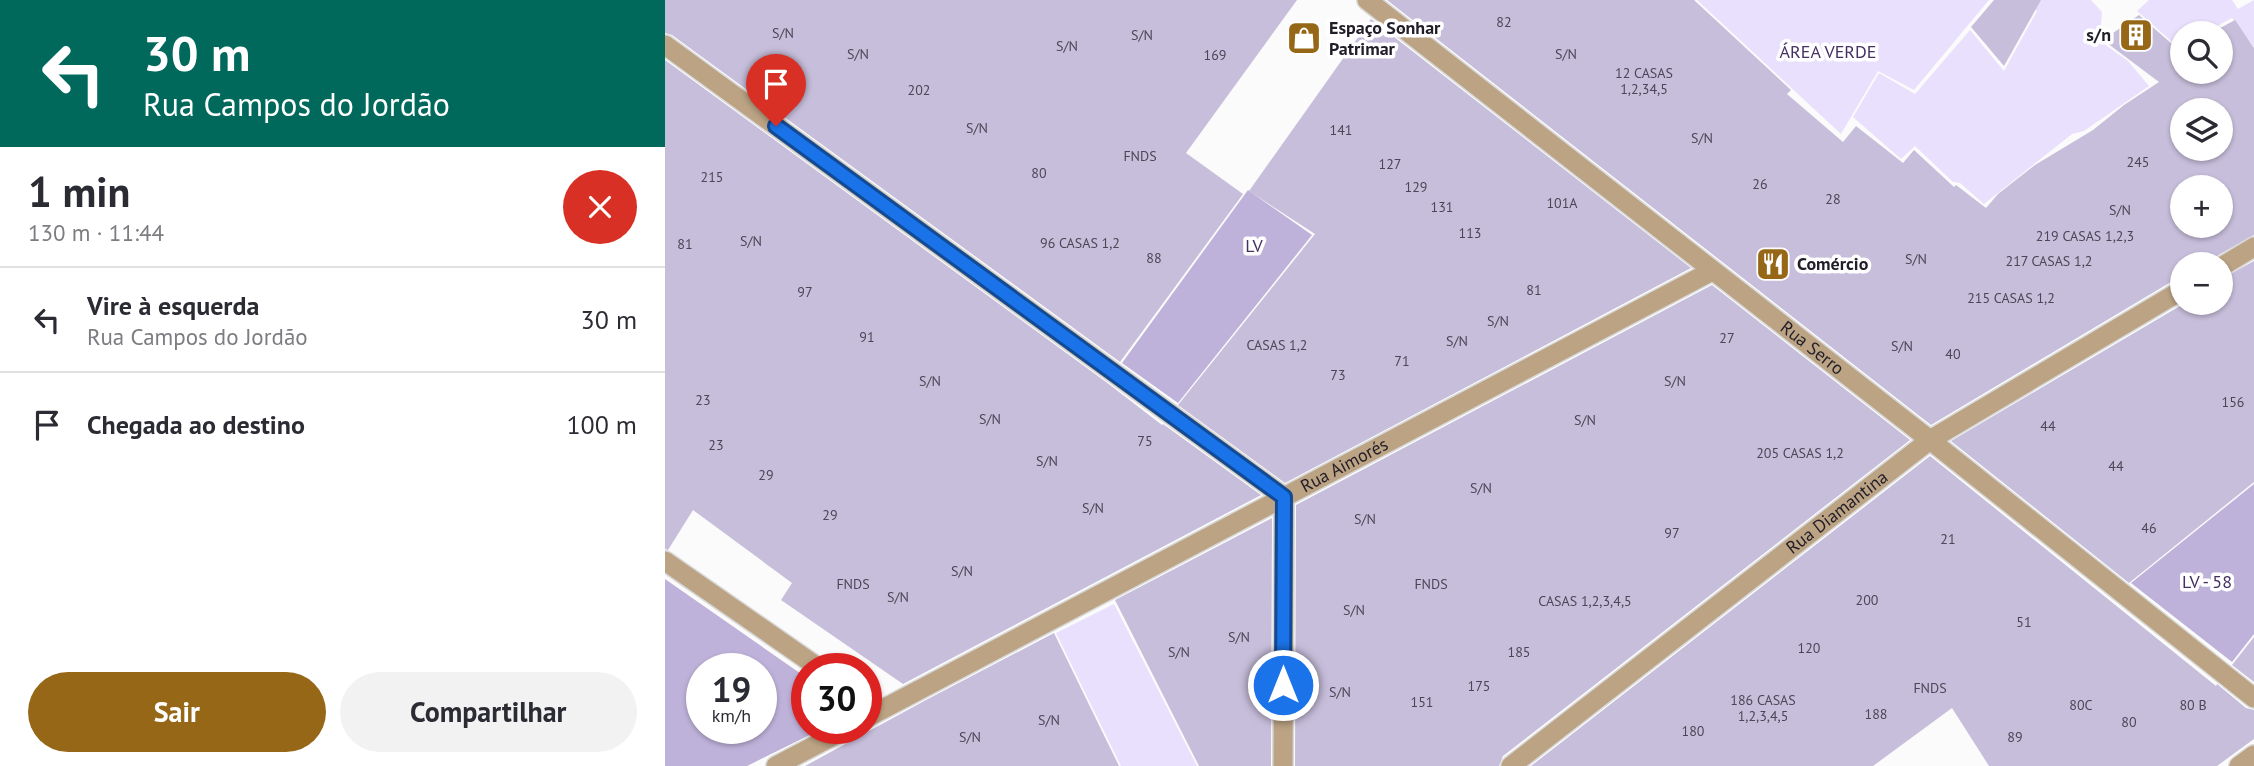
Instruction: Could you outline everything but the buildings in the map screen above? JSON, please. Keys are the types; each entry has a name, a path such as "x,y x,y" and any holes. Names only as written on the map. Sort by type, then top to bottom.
{"street":[{"name":"Rua Serro","path":"1367,0 1930,440 2254,698"},
{"path":"665,45 1284,497 1283,766"},
{"path":"2233,260 2254,247"},
{"name":"Rua Aimorés","path":"882,704 1284,497 1711,271"},
{"name":"Rua Diamantina","path":"1511,766 1930,440 2170,297"},
{"path":"665,561 797,653"},
{"path":"776,766 818,744"},
{"path":"2239,766 2254,755"}],"green space":[{"name":"ÁREA VERDE","path":"1697,0 1989,0 1914,90 1878,71 1841,134"},
{"path":"2024,0 2091,0 2102,12 2100,41 2128,61 2149,86 2084,131 2072,134 1984,204 1960,183 1953,182 1915,146 1901,159 1853,117 1879,73 1915,94 1970,30 2004,71 2037,11"},
{"path":"2149,0 2232,0 2238,9 2254,0 2254,47 2232,18 2226,21 2170,21 2170,40 2137,11"},
{"name":"LV","path":"1248,190 1312,235 1178,403 1122,363"},
{"name":"LV - 58","path":"2254,484 2254,634 2232,662 2131,583"},
{"path":"665,579 771,653 686,653 686,744 777,744 777,657 791,667 792,744 747,766 665,766"},
{"path":"1114,604 1197,766 1121,766 1056,633"}],"place":[{"name":"s/n","path":"2136,35"},
{"name":"Espaço Sonhar Patrimar","path":"1304,38"},
{"name":"Comércio","path":"1773,264"}],"route":[{"path":"776,126 1284,497 1283,685"}]}
